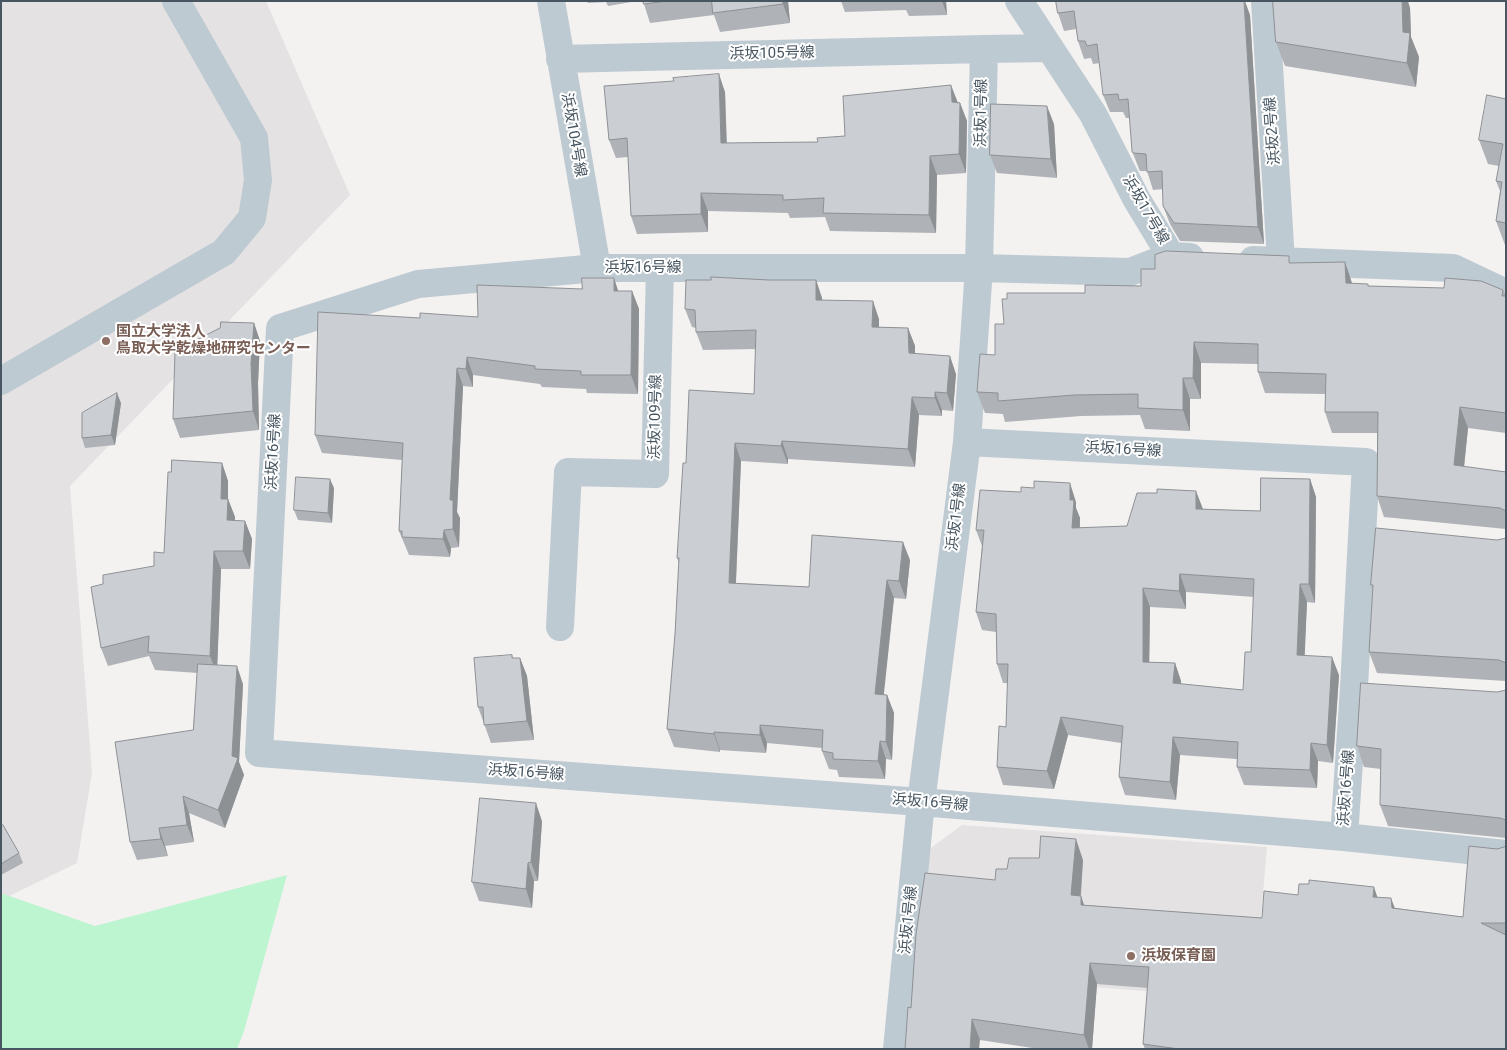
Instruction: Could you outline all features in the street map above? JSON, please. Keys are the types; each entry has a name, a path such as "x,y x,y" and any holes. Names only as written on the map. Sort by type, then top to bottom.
{"street":[{"path":"1,381 224,252 252,218 258,180 254,138 176,1"},
{"name":"浜坂104号線","path":"551,1 597,268"},
{"name":"浜坂17号線","path":"1019,1 1093,114 1137,200 1171,256 1452,268 1506,292"},
{"name":"浜坂2号線","path":"1265,1 1281,261"},
{"path":"984,49 1050,48"},
{"name":"浜坂105号線","path":"560,59 984,49"},
{"name":"浜坂1号線","path":"897,1049 921,802 967,442 979,268 984,49"},
{"name":"浜坂16号線","path":"967,442 1366,462 1344,837 921,802 258,753 280,328 418,284 597,268 979,268 1130,272 1171,256"},
{"name":"浜坂109号線","path":"560,627 568,472 655,474 660,268"},
{"path":"1362,531 1391,534"},
{"path":"1354,687 1383,689"},
{"path":"1344,837 1506,854"}],"shaded area":[{"name":"国立大学法人 鳥取大学乾燥地研究センター","path":"1,1 266,1 350,195 70,486 92,773 77,863 1,900"},
{"path":"962,825 1267,847 1254,1000 911,972 928,850"}],"green space":[{"path":"287,875 244,1031 237,1049 1,1049 1,893 95,926"}],"building":[{"path":"643,1 667,1 644,4"},
{"path":"712,1 783,1 783,4 713,13"},
{"path":"1056,1 1244,1 1258,227 1174,223 1163,206 1162,171 1147,172 1146,154 1133,153 1132,151 1128,99 1119,100 1118,94 1103,95 1097,44 1087,46 1085,41 1078,41 1074,11 1058,13"},
{"path":"1273,1 1402,1 1403,32 1410,33 1407,63 1276,42"},
{"path":"719,74 721,143 818,142 817,138 845,136 843,96 951,85 952,102 960,103 959,154 930,156 929,215 823,213 824,198 783,200 783,195 701,193 701,214 631,216 627,138 609,140 604,86 674,81 673,78"},
{"path":"1487,95 1506,99 1506,223 1496,221 1502,182 1496,181 1503,144 1479,140"},
{"path":"991,104 1047,106 1051,159 990,155"},
{"path":"1166,251 1289,256 1289,263 1345,262 1346,283 1368,284 1368,286 1444,288 1445,278 1481,281 1503,290 1502,296 1506,296 1506,413 1460,407 1454,465 1506,472 1506,511 1500,508 1377,496 1378,412 1325,412 1326,374 1258,372 1258,344 1194,342 1193,378 1183,378 1183,410 1138,408 1138,394 1074,395 998,401 998,393 977,392 980,354 995,355 995,324 1004,324 1002,299 1007,299 1007,293 1085,293 1085,285 1141,286 1141,269 1155,269 1155,255"},
{"path":"711,277 816,280 816,300 873,301 872,327 908,328 909,353 950,356 947,393 935,392 935,398 912,397 908,449 782,441 781,446 735,443 729,583 809,587 812,535 903,542 899,581 887,580 875,694 887,695 886,742 880,741 878,761 833,759 833,753 822,751 823,730 760,725 760,735 714,732 714,734 667,729 675,634 679,558 677,558 683,463 686,463 689,390 754,394 756,330 696,332 695,310 685,309 686,280 711,280"},
{"path":"582,278 614,278 614,291 632,291 631,375 581,375 581,371 535,369 535,366 467,357 466,369 457,368 450,500 453,500 453,529 444,530 443,539 402,537 402,531 399,531 403,443 315,435 318,312 420,318 420,313 478,317 477,285 582,289"},
{"path":"221,322 254,323 251,364 253,411 173,419 175,351 220,328"},
{"path":"117,393 111,435 82,438 82,413"},
{"path":"172,460 222,463 221,499 228,499 227,520 245,521 243,551 214,551 210,656 148,652 149,636 101,648 91,587 103,584 103,575 154,566 154,552 164,553 168,472 171,472"},
{"path":"296,477 330,479 328,513 294,510"},
{"path":"1261,478 1310,479 1309,584 1300,584 1297,655 1332,657 1327,745 1311,743 1310,770 1237,767 1238,742 1173,737 1170,782 1119,777 1123,726 1061,717 1047,771 997,767 999,726 1006,727 1008,664 997,664 996,614 976,612 984,530 976,530 980,490 1021,492 1021,487 1034,488 1034,481 1070,483 1070,500 1074,500 1072,528 1127,526 1137,493 1157,493 1157,489 1196,491 1196,509 1260,511","holes":["1180,574 1254,579 1251,652 1245,652 1243,690 1173,683 1175,663 1143,662 1143,588 1179,591"]},
{"path":"1376,528 1497,540 1506,538 1506,663 1499,660 1369,652 1373,585 1371,585"},
{"path":"512,655 512,658 520,658 527,721 484,725 483,707 478,707 474,658"},
{"path":"198,664 237,666 232,756 238,758 218,810 183,796 187,825 159,828 161,839 130,842 115,742 193,730"},
{"path":"1361,683 1497,692 1506,690 1506,820 1380,805 1381,749 1357,746"},
{"path":"480,798 536,803 531,862 528,863 526,889 472,882"},
{"path":"3,825 19,853 1,864 1,826"},
{"path":"1041,836 1076,839 1071,895 1081,896 1081,905 1262,918 1264,891 1298,895 1299,884 1309,884 1309,880 1374,887 1373,897 1391,898 1392,908 1463,917 1469,846 1497,849 1506,846 1506,923 1481,923 1506,935 1506,1049 1179,1049 1143,1044 1149,967 1090,963 1084,1035 972,1019 970,1049 905,1049 908,1007 911,1008 916,934 925,873 995,880 996,869 1007,869 1009,858 1039,858"}],"place":[{"name":"国立大学法人 鳥取大学乾燥地研究センター","path":"106,341"},
{"name":"浜坂保育園","path":"1131,956"}]}
